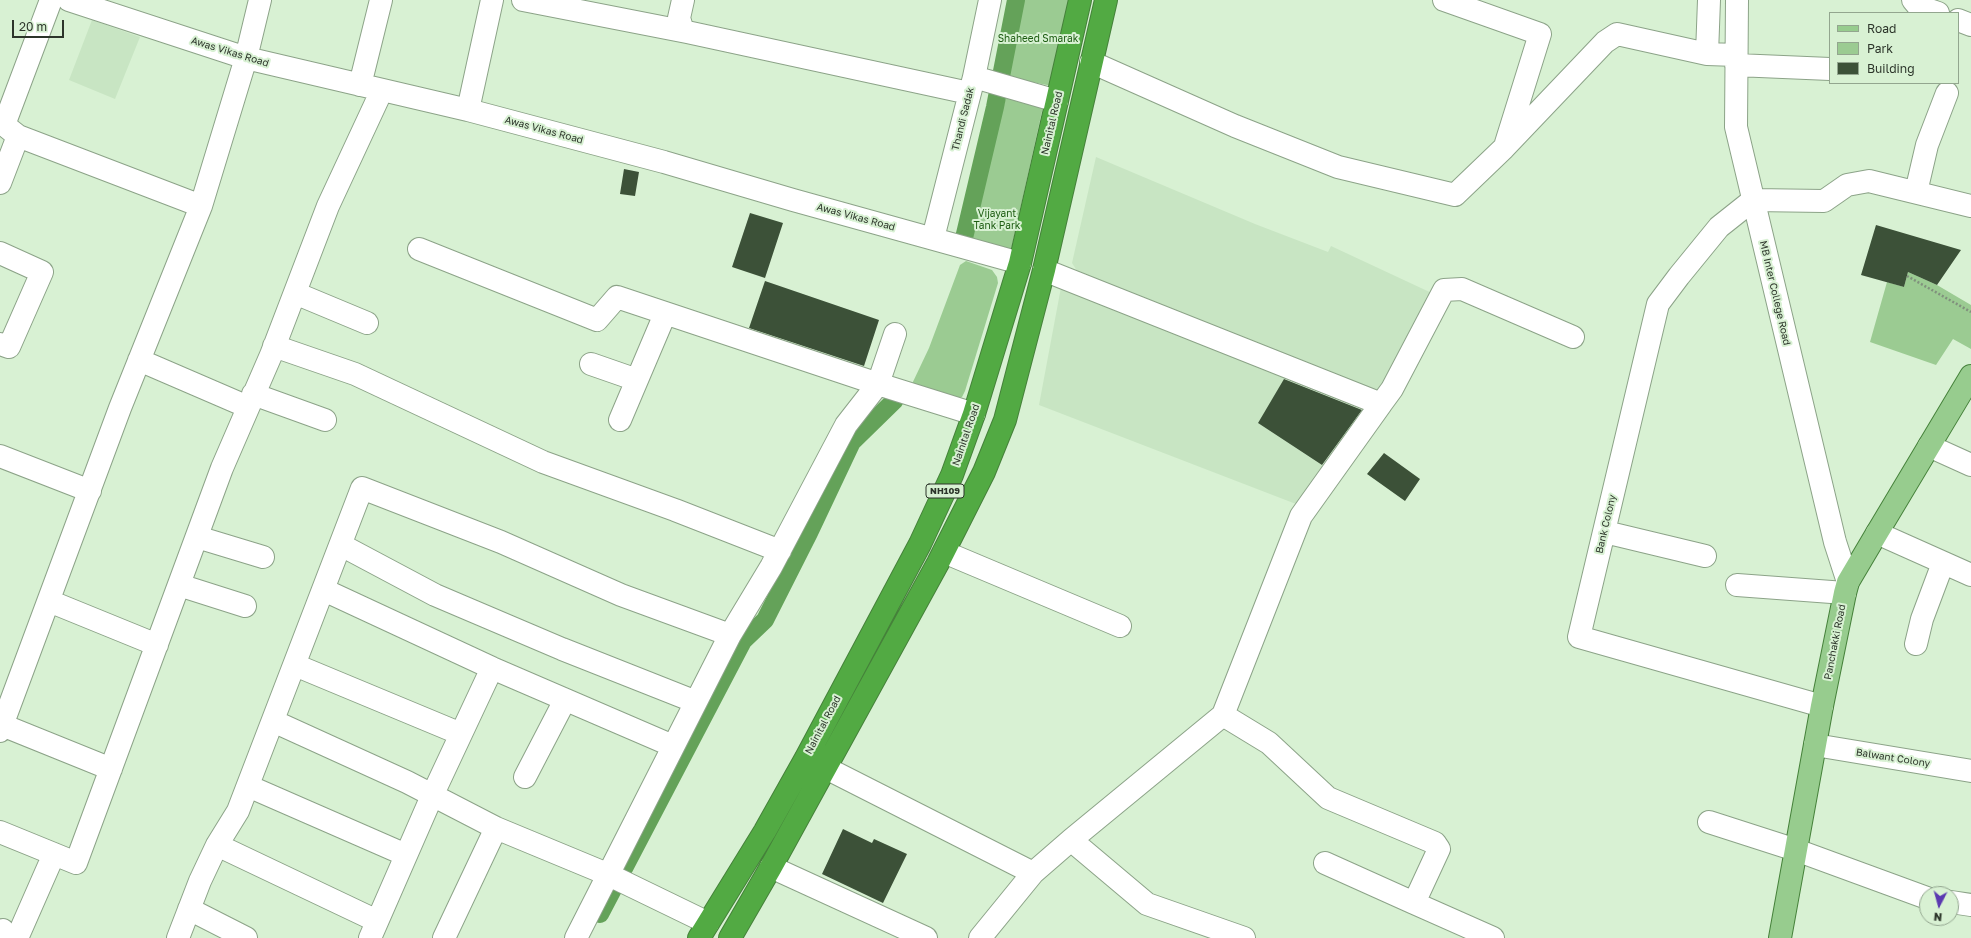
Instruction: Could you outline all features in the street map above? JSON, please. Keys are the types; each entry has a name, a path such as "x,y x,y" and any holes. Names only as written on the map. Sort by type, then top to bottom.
{"highway":[{"name":"Nainital Road","path":"704,930 780,805 920,544 952,475 974,414 1020,263 1069,54 1080,0"},
{"name":"NH109","path":"730,938 826,768 944,552 984,472 1004,424 1044,270 1106,0"},
{"path":"1069,54 1092,62"},
{"path":"1020,263 1044,270"},
{"path":"974,414 1004,424"}],"main road":[{"name":"Panchakki Road","path":"1780,938 1822,706 1847,587 1877,533 1971,376"}],"street":[{"path":"51,0 4,125 18,136 201,206"},
{"name":"Awas Vikas Road","path":"69,0 246,58 468,110 664,162 793,200 1020,263"},
{"path":"111,769 1,728 139,360 201,206 246,58 260,0"},
{"path":"360,85 381,0"},
{"path":"468,110 492,0"},
{"path":"523,0 687,32 985,85 1057,101"},
{"path":"683,0 679,18 682,28 687,32"},
{"name":"Thandi Sadak","path":"933,238 985,85 990,0"},
{"path":"1444,0 1540,34 1504,148"},
{"path":"1707,54 1709,0"},
{"name":"MB Inter College Road","path":"1737,0 1736,127 1847,587"},
{"path":"1913,0 1918,6 1935,12"},
{"path":"1959,20 1971,25"},
{"path":"1092,62 1235,126 1338,167 1455,195 1504,148 1605,42 1617,34 1736,60 1829,70"},
{"path":"0,833 76,863 222,468 274,346 328,206 382,90"},
{"path":"1916,192 1927,145 1947,93"},
{"path":"0,183 18,136"},
{"path":"1753,200 1824,201 1846,185 1869,181 1971,206"},
{"name":"Bank Colony","path":"1753,200 1718,228 1658,304 1579,637 1822,706"},
{"path":"419,249 597,320 617,297 878,384 974,414"},
{"path":"0,253 42,272 9,347 0,344"},
{"path":"1044,270 1381,404"},
{"path":"980,938 1033,873 1223,715 1302,516 1392,389 1444,290 1462,289 1573,337"},
{"path":"295,293 367,323"},
{"path":"620,420 665,314"},
{"path":"576,938 614,878 673,746 730,635 780,551 846,425 878,384 895,334"},
{"path":"274,346 355,374 543,462 675,510 780,551"},
{"path":"139,360 251,400 325,420"},
{"path":"592,364 637,380"},
{"path":"1929,446 1971,465"},
{"path":"0,456 90,491"},
{"path":"178,938 217,845 238,811 362,488 501,542 621,595 730,635"},
{"path":"1605,532 1705,556"},
{"path":"1877,533 1971,575"},
{"path":"197,537 263,557"},
{"path":"340,545 435,594 562,648 696,702"},
{"path":"944,552 1120,626"},
{"path":"1916,644 1922,619 1943,563"},
{"path":"179,585 245,606"},
{"path":"1737,585 1847,587"},
{"path":"324,590 492,668 673,746"},
{"path":"49,601 157,645"},
{"path":"295,665 461,734"},
{"path":"217,845 373,930 432,796 492,668"},
{"path":"525,777 565,700"},
{"path":"1223,715 1269,743 1328,798 1435,843 1438,849 1414,903"},
{"path":"273,721 407,782 496,828 614,878 704,930"},
{"name":"Balwant Colony","path":"1815,745 1971,771"},
{"path":"826,768 1033,873"},
{"path":"248,786 406,855"},
{"path":"1709,822 1796,850 1919,895"},
{"path":"444,938 496,828"},
{"path":"1071,840 1146,904 1244,938"},
{"path":"9,934 54,854"},
{"path":"1325,863 1493,938"},
{"path":"771,867 926,938"},
{"path":"1959,903 1971,904"},
{"path":"189,910 246,938"}],"path":[{"path":"1907,276 1971,312"}],"shaded area":[{"path":"92,20 140,37 115,99 69,80"},
{"path":"1096,157 1255,224 1328,252 1331,246 1436,295 1380,396 1081,277 1072,263"},
{"path":"1062,282 1288,374 1258,423 1323,466 1296,504 1039,405"}],"green space":[{"name":"Shaheed Smarak","path":"1023,0 1070,0 1052,86 1007,77"},
{"name":"Vijayant Tank Park","path":"1006,97 1043,107 1011,250 970,239"},
{"path":"966,261 992,270 997,277 998,283 965,391 962,397 955,399 911,386 929,348 960,265"},
{"path":"1908,272 1937,285 1971,305 1971,349 1953,339 1936,365 1870,342 1887,282 1904,287"}],"building":[{"path":"624,169 639,172 635,196 620,194"},
{"path":"750,213 783,223 765,278 732,267"},
{"path":"1876,225 1961,250 1937,285 1908,272 1904,287 1861,275"},
{"path":"765,281 879,320 864,366 749,328"},
{"path":"1284,379 1362,410 1322,465 1258,423"},
{"path":"1384,453 1420,479 1405,501 1367,474"},
{"path":"843,829 872,843 874,839 907,854 883,903 822,874"}],"waterway":[{"path":"964,238 995,107 1016,0"},
{"path":"600,914 743,641 765,620 809,533 852,442 895,400"}]}
